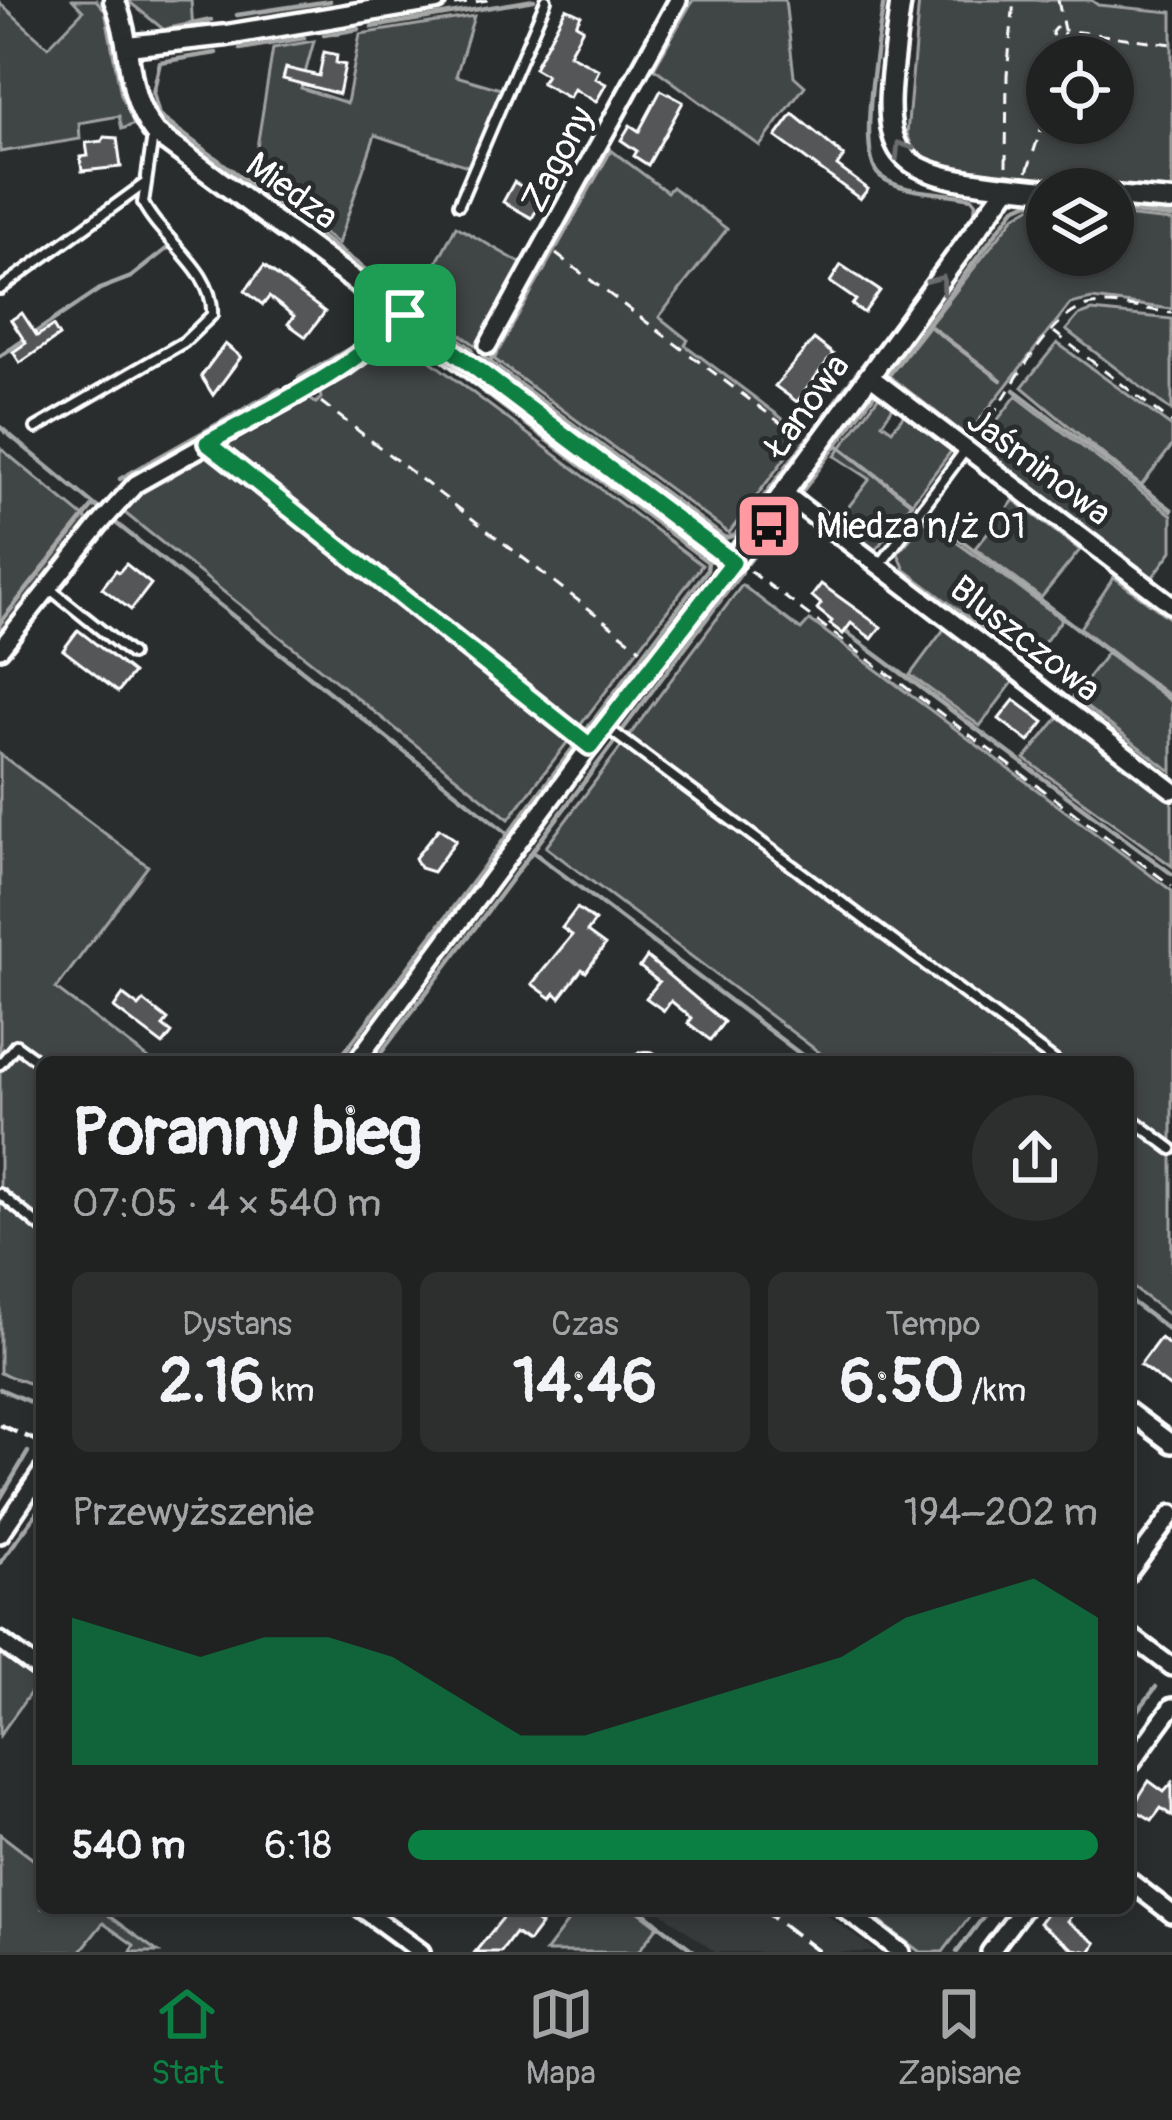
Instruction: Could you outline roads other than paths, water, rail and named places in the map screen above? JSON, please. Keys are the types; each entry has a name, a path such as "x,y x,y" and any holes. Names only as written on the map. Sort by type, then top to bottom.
{"street":[{"path":"114,0 128,46 133,94 154,132"},
{"path":"128,46 352,7 436,0"},
{"name":"Zagony","path":"488,345 678,0"},
{"path":"901,0 888,111 900,154 924,172 1026,189"},
{"name":"Miedza","path":"154,132 733,562"},
{"name":"Łanowa","path":"361,1056 1006,189"},
{"path":"1134,198 1172,201"},
{"path":"0,649 112,509 151,474 308,388 376,344 405,315"},
{"name":"Jaśminowa","path":"870,376 1172,605"},
{"name":"Bluszczowa","path":"784,493 1172,790"},
{"path":"1134,1416 1172,1444"},
{"path":"0,1534 36,1481"},
{"path":"1134,1565 1172,1514"},
{"path":"1134,1638 1172,1667"},
{"path":"0,1641 36,1668"},
{"path":"1134,1759 1172,1707"},
{"path":"1134,1885 1172,1914"},
{"path":"369,1914 421,1952"},
{"path":"851,1914 901,1952"},
{"path":"864,1924 872,1914"},
{"path":"990,1952 1018,1914"}],"lane":[{"name":"Zagony","path":"459,204 546,0"},
{"path":"37,428 184,342 212,315 212,298 196,271 142,203 154,132"},
{"path":"0,289 144,184"},
{"path":"881,564 966,449"},
{"path":"49,588 131,654"},
{"path":"605,726 1048,1056"},
{"path":"0,1064 16,1045 36,1060"},
{"path":"1134,1120 1172,1148"},
{"path":"0,1194 36,1223"}],"waterway":[{"path":"372,27 534,0"},
{"path":"654,63 688,0"},
{"path":"483,357 725,538 735,535 975,215 972,198 901,186 880,176 873,164 869,120 884,0"},
{"path":"237,15 330,1"},
{"path":"168,29 211,20"},
{"path":"324,35 359,29"},
{"path":"240,49 304,38"},
{"path":"216,53 160,62 153,93 159,116 472,349"},
{"path":"557,246 610,151"},
{"path":"887,377 1015,208 1026,203"},
{"path":"1134,213 1172,217"},
{"path":"287,244 377,311 381,320 376,332 299,378"},
{"path":"0,356 100,289 131,277 169,247"},
{"path":"490,361 545,267"},
{"path":"927,324 1001,380"},
{"path":"406,333 708,562 707,570 584,733"},
{"path":"120,479 280,389"},
{"path":"1014,390 1172,510"},
{"path":"798,497 875,393"},
{"path":"0,427 104,513"},
{"path":"836,444 912,503"},
{"path":"0,623 93,506"},
{"path":"748,563 789,509"},
{"path":"925,513 1172,700"},
{"path":"112,520 512,837"},
{"path":"621,732 742,572"},
{"path":"846,632 1172,874"},
{"path":"379,1056 615,741"},
{"path":"342,1056 576,744"},
{"path":"533,852 803,1056"},
{"path":"1134,1304 1172,1332"},
{"path":"0,1389 36,1404"},
{"path":"0,1499 28,1452"},
{"path":"0,1563 36,1514"},
{"path":"1134,1716 1156,1687"},
{"path":"646,1914 695,1952"},
{"path":"957,1952 986,1914"}],"railway":[{"path":"0,1425 36,1440"},
{"path":"769,1914 819,1952"}],"place":[{"name":"Miedza n/ż 01","path":"769,526"}]}
